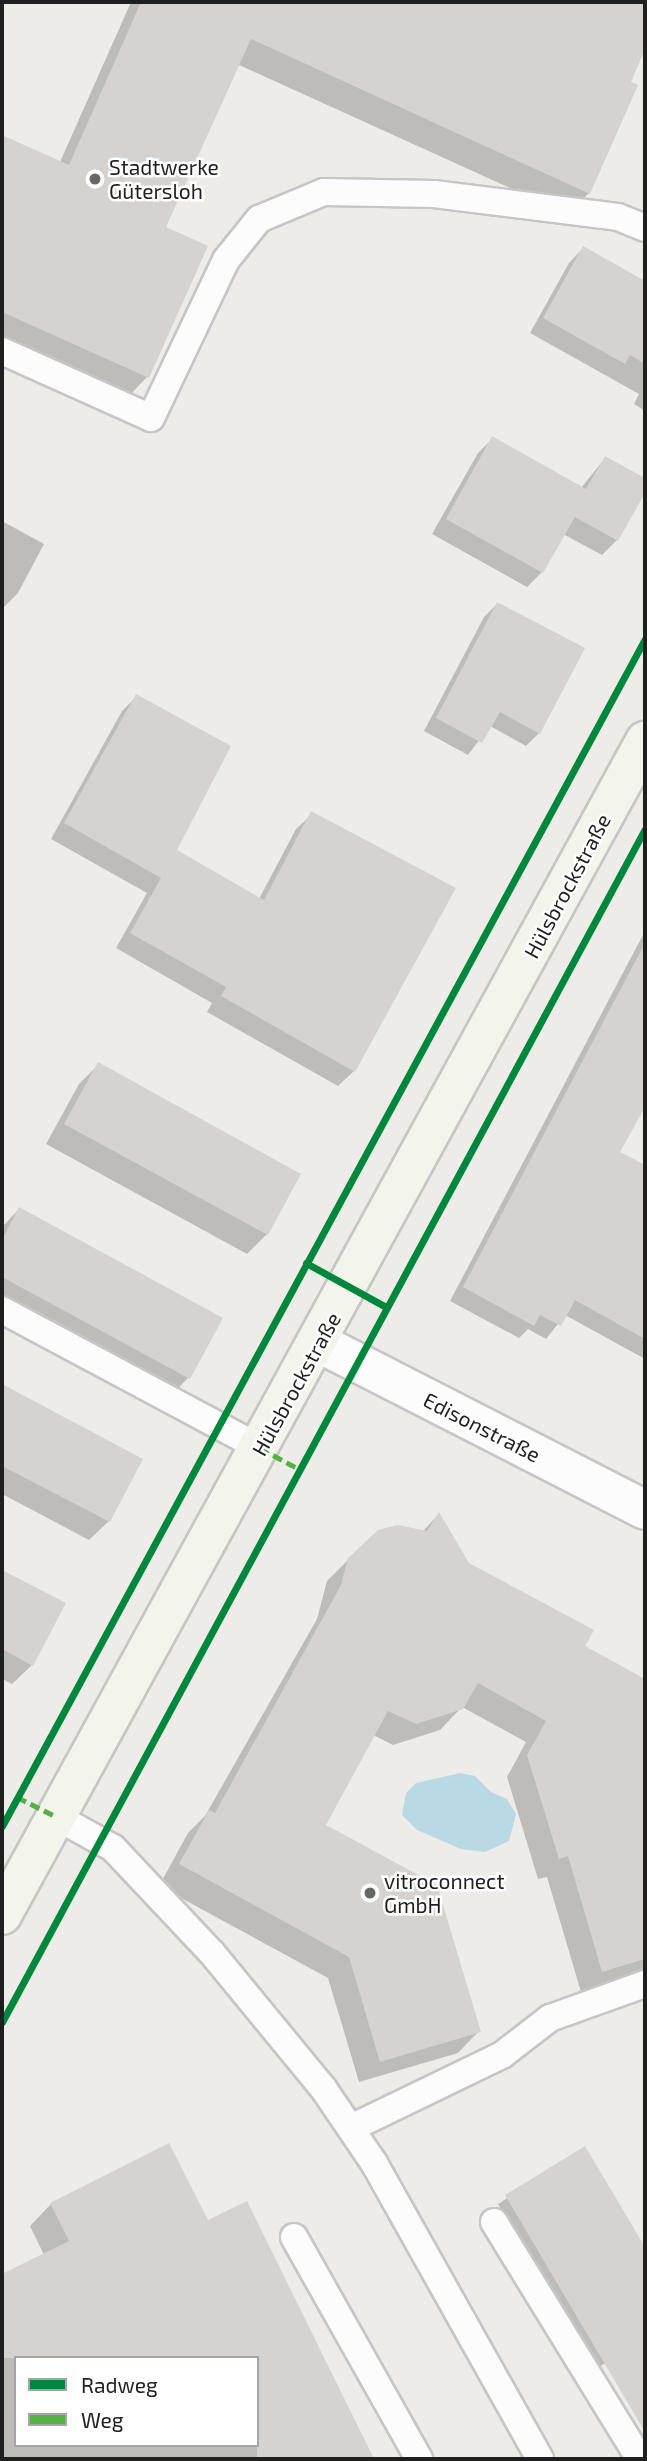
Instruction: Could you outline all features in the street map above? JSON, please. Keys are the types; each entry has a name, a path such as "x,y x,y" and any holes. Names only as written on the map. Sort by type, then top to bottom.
{"street":[{"name":"Hülsbrockstraße","path":"2,1915 319,1343 645,741"},
{"name":"Edisonstraße","path":"319,1343 645,1510"}],"lane":[{"path":"2,351 151,418 226,260 259,219 324,192 434,194 618,216 645,228"},
{"path":"2,1310 260,1448"},
{"path":"55,1816 113,1848 212,1953 351,2129 540,2459"},
{"path":"351,2129 502,2055 550,2018 645,1984"},
{"path":"495,2222 640,2459"},
{"path":"294,2237 419,2459"}],"water":[{"path":"460,1773 475,1776 491,1792 507,1799 516,1814 509,1841 485,1852 461,1849 417,1830 402,1815 406,1793 416,1783"}],"building":[{"name":"Stadtwerke Gütersloh","path":"141,2 645,2 645,49 631,82 638,85 590,194 251,39 166,227 208,246 149,378 2,312 2,135 69,165"},
{"path":"583,246 645,281 645,364 630,355 625,364 543,318"},
{"path":"492,436 586,489 605,456 645,478 645,493 618,541 575,517 543,573 446,519"},
{"path":"497,602 585,648 540,734 500,712 482,743 436,718"},
{"path":"136,694 231,746 177,850 264,900 311,811 456,888 355,1072 221,996 226,987 130,933 161,878 64,823"},
{"path":"645,943 645,1107 620,1152 645,1165 645,1339 575,1300 561,1326 540,1315 534,1326 463,1287"},
{"path":"98,1062 301,1174 268,1235 64,1124"},
{"path":"19,1207 223,1318 190,1379 2,1277 2,1240"},
{"path":"2,1384 143,1459 110,1522 2,1466"},
{"path":"439,1512 469,1563 594,1630 585,1646 645,1679 645,1959 602,1972 568,1856 559,1859 527,1755 546,1721 478,1683 463,1709 416,1724 388,1711 326,1825 437,1885 481,2032 380,2062 349,1957 179,1864 209,1810 215,1813 341,1585 348,1558 378,1530 398,1525 427,1531"},
{"path":"2,1570 66,1603 33,1666 2,1649"},
{"path":"169,2143 208,2220 247,2201 374,2459 257,2459 259,2356 2,2358 2,2274 69,2241 50,2203"},
{"path":"585,2146 645,2247 645,2432 505,2195"}],"marked path":[{"path":"260,1448 299,1469"},
{"path":"17,1797 55,1816"}],"cycle path":[{"path":"2,1826 645,639"},
{"path":"2,2022 645,829"},
{"path":"306,1263 386,1307"}],"place":[{"name":"Stadtwerke Gütersloh","path":"95,179"},
{"name":"vitroconnect GmbH","path":"370,1893"}]}
